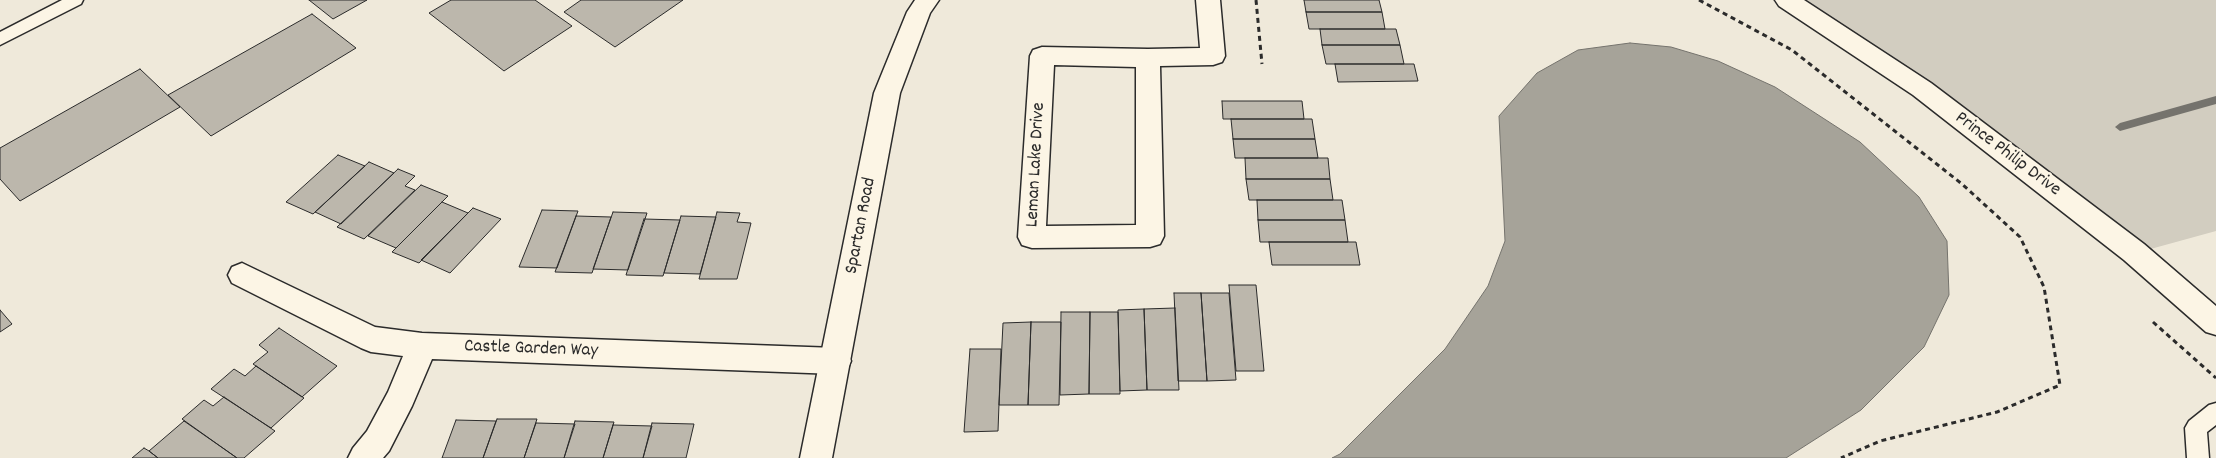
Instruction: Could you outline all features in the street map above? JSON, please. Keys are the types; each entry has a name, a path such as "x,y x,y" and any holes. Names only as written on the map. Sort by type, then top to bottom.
{"street":[{"name":"Spartan Road","path":"816,458 887,93 919,12 927,0"},
{"name":"Leman Lake Drive","path":"1148,58 1150,236 1032,237 1042,56 1148,58 1213,56 1208,0"},
{"name":"Prince Philip Drive","path":"1787,0 1922,90 2134,252 2216,324"},
{"name":"Castle Garden Way","path":"242,275 371,339 422,346 836,361"},
{"path":"364,458 378,441 401,397 422,346"}],"lane":[{"path":"0,39 75,0"},
{"path":"2198,458 2196,428 2216,412"}],"path":[{"path":"1256,0 1262,64"},
{"path":"1698,0 1792,50 1962,184 2020,237 2044,287 2060,385 1997,412 1880,441 1841,458"},
{"path":"2153,322 2216,378"}],"shaded area":[{"path":"1787,0 2216,0 2216,231 2136,253"},
{"path":"1630,43 1671,47 1718,61 1775,87 1860,142 1919,197 1947,241 1949,295 1924,347 1861,410 1786,458 1332,458 1340,454 1445,349 1488,286 1505,241 1499,116 1537,73 1578,50"}],"building":[{"path":"309,0 367,0 333,19"},
{"path":"451,0 535,0 572,26 504,71 429,13"},
{"path":"581,0 683,0 615,47 564,12"},
{"path":"1304,0 1379,0 1382,12 1306,12"},
{"path":"1306,12 1382,12 1385,29 1309,29"},
{"path":"312,14 356,48 211,136 168,95"},
{"path":"1320,29 1396,29 1400,45 1322,45"},
{"path":"1322,45 1400,45 1404,64 1326,64"},
{"path":"1335,64 1414,64 1418,81 1338,82"},
{"path":"140,69 180,107 20,201 0,179 0,148"},
{"path":"1222,101 1302,101 1304,119 1223,119"},
{"path":"1231,119 1312,119 1315,139 1233,139"},
{"path":"1233,139 1315,139 1318,158 1235,158"},
{"path":"338,155 365,166 313,214 286,202"},
{"path":"1245,158 1328,158 1330,179 1246,179"},
{"path":"369,162 394,173 341,224 315,212"},
{"path":"398,169 415,176 405,186 415,190 364,239 337,227"},
{"path":"1246,179 1330,179 1333,200 1249,200"},
{"path":"421,185 448,196 396,248 368,236"},
{"path":"1257,200 1342,200 1345,220 1258,220"},
{"path":"442,202 468,213 419,263 392,252"},
{"path":"473,208 501,219 450,273 421,260"},
{"path":"542,210 578,211 557,268 519,267"},
{"path":"613,212 647,213 628,270 593,269"},
{"path":"717,212 740,213 737,222 751,223 737,279 699,279"},
{"path":"576,216 611,217 592,273 555,272"},
{"path":"681,216 716,217 700,274 664,273"},
{"path":"644,219 680,220 663,276 626,275"},
{"path":"1258,220 1345,220 1348,242 1260,242"},
{"path":"1269,242 1356,242 1360,265 1272,265"},
{"path":"1229,285 1256,285 1264,371 1236,371"},
{"path":"1174,293 1201,293 1207,381 1178,381"},
{"path":"1201,293 1229,293 1236,380 1207,381"},
{"path":"1175,308 1179,390 1147,390 1144,309"},
{"path":"1144,309 1147,390 1120,391 1118,310"},
{"path":"0,310 12,324 0,332"},
{"path":"1061,312 1090,312 1089,394 1060,395"},
{"path":"1090,312 1118,312 1120,394 1089,394"},
{"path":"1031,322 1061,322 1059,405 1028,405"},
{"path":"1031,322 1028,405 999,405 1003,323"},
{"path":"279,328 337,366 302,397 253,364 268,352 259,345"},
{"path":"970,349 1001,349 998,431 964,432"},
{"path":"256,366 304,398 271,428 211,389 234,369 245,376"},
{"path":"224,397 275,431 244,458 237,458 182,419 204,400 213,406"},
{"path":"497,419 537,419 524,458 483,458"},
{"path":"456,420 496,421 483,458 442,458"},
{"path":"184,421 237,458 158,458 149,451"},
{"path":"575,421 614,422 603,458 564,458"},
{"path":"536,423 575,424 564,458 524,458"},
{"path":"652,423 694,424 686,458 643,458"},
{"path":"613,425 652,426 643,458 603,458"},
{"path":"144,448 149,451 158,458 132,458"}],"waterway":[{"path":"2120,127 2216,100"}]}
